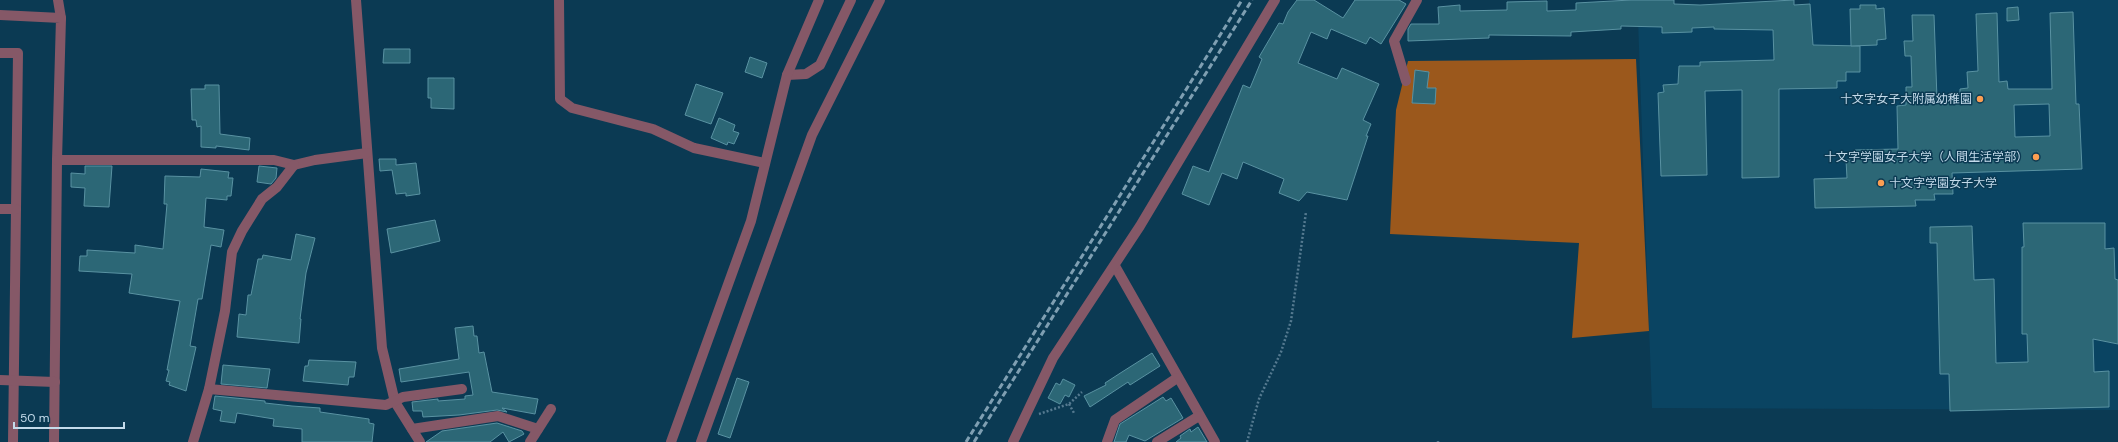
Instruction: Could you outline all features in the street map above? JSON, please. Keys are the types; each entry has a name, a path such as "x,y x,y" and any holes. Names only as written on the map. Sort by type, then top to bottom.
{"street":[{"path":"54,442 57,160 61,18 58,0"},
{"path":"356,0 382,348 395,402 420,442"},
{"path":"559,0 560,99 572,108 653,130 694,148 765,163"},
{"path":"671,442 751,221 787,74 819,0"},
{"path":"787,74 806,74 820,65 851,0"},
{"path":"700,442 812,135 880,0"},
{"path":"1013,442 1053,358 1115,266 1275,0"},
{"path":"1406,81 1394,41 1417,0"},
{"path":"0,15 61,18"},
{"path":"0,53 18,53 13,442"},
{"path":"57,160 274,160 294,166 315,160 367,153"},
{"path":"193,442 209,389 225,311 232,252 242,231 262,199 277,187 294,166"},
{"path":"0,209 16,209"},
{"path":"1115,266 1177,378 1215,442"},
{"path":"1107,442 1115,420 1177,378"},
{"path":"0,380 55,382"},
{"path":"209,389 386,404 395,402 403,396 462,389"},
{"path":"530,442 551,409"},
{"path":"412,429 498,416 538,429"},
{"path":"1157,442 1199,416"}],"path":[{"path":"1247,442 1259,399 1281,352 1291,321 1306,212"},
{"path":"1040,415 1070,404 1082,392"},
{"path":"1070,404 1074,414"}],"shaded area":[{"name":"十文字学園女子大学","path":"1809,0 2118,0 2118,410 1652,408 1638,20 1810,21"},
{"path":"1636,59 1649,331 1572,338 1579,243 1390,234 1396,110 1408,61"}],"building":[{"path":"1297,0 1314,0 1343,18 1355,0 1399,0 1406,4 1381,44 1370,37 1366,44 1331,29 1327,39 1311,32 1298,63 1337,79 1342,68 1379,84 1363,120 1371,124 1347,200 1307,192 1299,201 1279,193 1284,179 1243,162 1237,179 1222,173 1209,205 1182,194 1193,166 1209,172 1243,85 1250,88 1262,59 1259,57 1279,23 1283,24 1288,12"},
{"path":"1631,0 1674,0 1674,4 1700,5 1794,0 1794,5 1810,4 1813,45 1860,46 1860,72 1846,72 1846,81 1837,81 1837,88 1779,89 1779,177 1742,178 1742,90 1705,91 1707,175 1661,176 1658,93 1664,92 1663,85 1678,84 1679,66 1700,66 1700,62 1774,60 1773,30 1714,29 1714,27 1692,28 1692,32 1662,33 1662,27 1621,26 1621,29 1571,32 1571,36 1489,35 1489,38 1408,41 1408,29 1411,24 1439,24 1438,7 1460,5 1460,11 1507,10 1507,2 1547,1 1547,11 1576,10 1576,3"},
{"path":"1860,5 1876,5 1876,9 1884,8 1886,39 1877,40 1877,45 1851,46 1850,9 1860,9"},
{"path":"2018,7 2019,20 2007,21 2007,8"},
{"path":"2073,12 2076,104 2079,104 2082,169 1952,173 1953,194 1934,194 1935,200 1915,200 1916,206 1815,208 1814,179 1847,178 1846,160 1855,160 1855,150 1898,149 1897,106 1906,105 1906,87 1912,87 1911,56 1905,56 1904,41 1913,41 1912,15 1934,15 1937,99 1960,98 1960,89 1968,88 1967,72 1978,71 1976,14 1997,13 1999,82 2007,81 2008,89 2052,89 2050,13","holes":["2049,104 2050,136 2015,137 2014,105"]},
{"path":"384,49 410,49 410,63 383,63"},
{"path":"750,57 767,63 762,78 745,72"},
{"path":"1415,70 1429,72 1427,88 1436,88 1435,104 1412,103"},
{"path":"428,78 454,78 454,109 431,108 431,98 428,98"},
{"path":"696,84 723,93 711,124 685,115"},
{"path":"205,85 219,85 220,134 250,138 249,150 216,146 216,148 201,147 201,126 197,127 196,120 192,120 191,89 205,89"},
{"path":"719,118 735,125 733,131 739,133 734,144 728,142 727,145 711,138"},
{"path":"379,159 396,159 396,165 416,163 420,194 406,196 406,193 396,194 392,170 380,171"},
{"path":"85,166 112,166 109,207 84,206 85,188 71,187 71,173 85,174"},
{"path":"259,166 277,168 276,178 271,184 257,182"},
{"path":"201,169 229,172 228,178 233,178 231,196 227,196 227,200 206,198 204,227 224,230 221,247 211,245 202,299 198,299 190,346 196,347 186,391 169,385 170,382 166,381 180,301 129,293 132,274 79,271 80,256 87,256 87,250 135,253 135,245 163,249 167,204 164,204 165,176 200,177"},
{"path":"435,220 440,241 391,253 387,229"},
{"path":"2023,223 2105,223 2105,249 2114,248 2115,279 2118,280 2118,344 2093,339 2094,372 2109,371 2109,407 1950,411 1949,374 1940,374 1937,243 1930,243 1930,227 1972,226 1974,280 1994,279 1996,363 2028,362 2027,334 2022,334 2022,247 2024,247"},
{"path":"296,234 315,238 306,273 300,319 299,343 237,337 239,314 246,315 248,295 251,295 258,259 262,259 263,255 291,260"},
{"path":"473,326 474,336 477,336 479,353 484,352 492,392 538,399 535,414 502,408 507,412 497,410 459,415 423,417 422,411 413,411 412,402 438,399 438,401 465,399 465,396 473,395 469,372 401,382 399,369 459,359 455,328"},
{"path":"1152,353 1160,366 1130,385 1128,382 1090,407 1084,396 1106,385 1105,383"},
{"path":"309,360 356,362 354,377 349,377 348,385 303,381 305,366 308,366"},
{"path":"223,365 270,369 267,388 221,384"},
{"path":"737,378 749,382 730,438 718,434"},
{"path":"1063,379 1075,385 1069,397 1065,395 1060,404 1048,398 1056,383 1060,385"},
{"path":"215,396 265,401 265,403 320,408 320,412 369,419 369,423 374,424 372,442 302,442 302,429 273,426 274,419 237,413 235,423 220,421 222,411 213,409"},
{"path":"1163,397 1166,401 1171,398 1183,418 1145,441 1129,435 1126,442 1114,442 1120,424"},
{"path":"497,423 522,431 524,434 509,442 503,432 490,442 426,442 442,431"},
{"path":"1198,427 1207,442 1176,442 1181,438 1180,436 1190,429 1191,432"}],"railway":[{"path":"966,442 1242,0"},
{"path":"974,442 1252,0"}],"place":[{"name":"十文字女子大附属幼稚園","path":"1980,99"},
{"name":"十文字学園女子大学（人間生活学部）","path":"2036,157"},
{"name":"十文字学園女子大学","path":"1881,183"}]}
